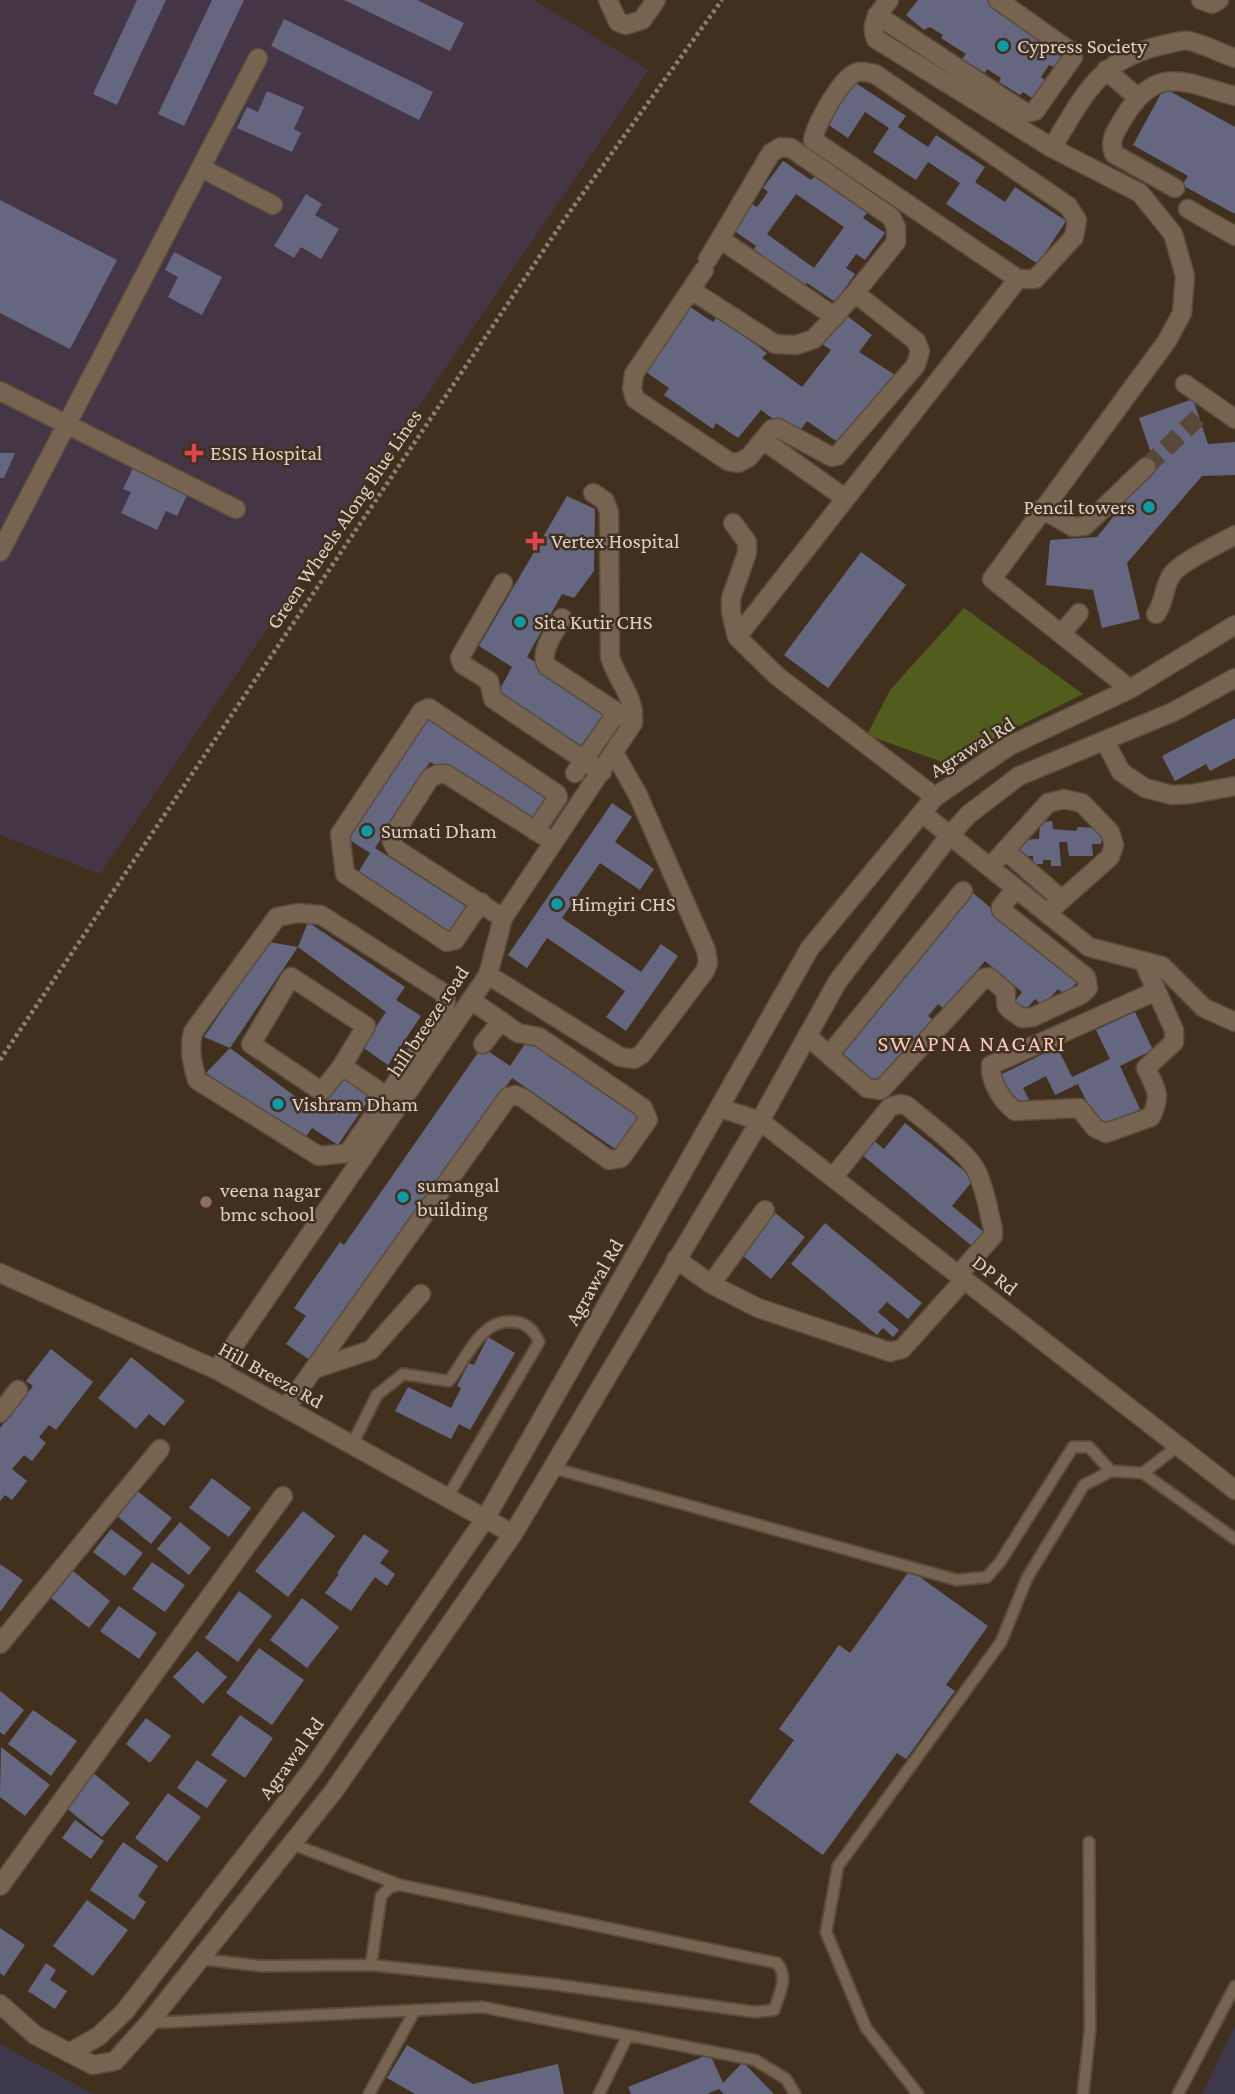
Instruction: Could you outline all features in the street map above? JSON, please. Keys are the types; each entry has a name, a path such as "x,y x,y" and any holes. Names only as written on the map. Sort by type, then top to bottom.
{"street":[{"path":"608,0 618,22 626,25 642,20 656,0"},
{"path":"889,0 877,15 873,32 876,39 1052,148 1140,193 1173,234 1185,276 1193,291 1167,341 992,579 1130,689"},
{"path":"877,15 1026,113 1031,113 1073,57 1073,53 998,0"},
{"path":"1201,0 1212,4 1219,0"},
{"path":"1052,148 1087,89 1105,70 1154,47 1187,40 1235,58"},
{"path":"0,552 258,58"},
{"path":"1105,70 1138,98"},
{"path":"859,72 875,74 1068,206 1077,220 1074,237 1035,279 1018,279 813,141 815,129 846,78 859,72"},
{"path":"1174,188 1114,154 1112,137 1130,107 1158,82 1174,79 1235,96"},
{"path":"691,290 775,344 796,345 814,339 835,317 896,242 896,227 891,216 791,148 781,147 771,153 691,290 634,374 632,387 635,399 727,461 738,463 750,457 772,429 778,428 832,457 837,456 916,365 920,351 916,341 855,293"},
{"path":"201,168 273,205"},
{"path":"1188,208 1235,236"},
{"path":"720,239 835,317"},
{"path":"737,637 1018,279"},
{"path":"1185,384 1207,408 1235,419"},
{"path":"0,391 236,509"},
{"path":"763,440 845,498"},
{"path":"1042,509 1073,527 1085,526 1146,467"},
{"path":"593,493 604,501 609,512 610,657 614,671 634,709 633,723"},
{"path":"733,523 747,542 747,553 731,598 731,612 737,637 777,676 935,797"},
{"path":"1156,614 1163,604 1168,582 1174,571 1235,535"},
{"path":"503,583 463,652 460,658 462,664 489,681 493,699 579,767 602,772"},
{"path":"1061,634 1079,613"},
{"path":"562,618 544,653 544,661 633,723"},
{"name":"Agrawal Rd","path":"69,2053 99,2036 125,2011 311,1771 485,1519 810,948 935,797 1009,746 1130,689 1235,625"},
{"path":"0,2004 35,2035 93,2065 115,2061 149,2023 333,1792 513,1534 760,1121 838,981 950,835 969,814 1019,776 1173,712 1235,678"},
{"path":"481,902 455,940 447,942 345,874 340,834 422,711 429,708 557,793 558,797 535,831"},
{"path":"579,767 617,712"},
{"name":"hill breeze road","path":"217,1370 393,1101 488,975 503,918 633,723"},
{"path":"1105,741 1121,772 1145,788 1181,795 1235,786"},
{"path":"488,975 620,1057 634,1059 642,1054 705,971 708,963 706,950 637,793 614,753"},
{"path":"503,918 396,849 392,842 393,835 430,778 446,774 554,842"},
{"path":"990,867 1048,803 1064,799 1082,803 1110,832 1114,845 1110,857 1047,914"},
{"path":"922,813 1089,947 1162,966 1204,1008 1235,1022"},
{"path":"1006,850 1062,900"},
{"path":"807,1036 867,1088 881,1090 984,978 989,976 1003,988 1006,992 1004,1003 1022,1018 1033,1017 1082,994 1088,989 1086,977 1000,910 1016,888"},
{"path":"829,1055 963,891"},
{"path":"298,913 321,915 444,994 446,1003 441,1017 393,1101 348,1153 319,1156 197,1080 190,1044 193,1032 277,917 298,913"},
{"path":"1143,961 1174,1030 1174,1042 1146,1068 1158,1094 1151,1117 1106,1133 1095,1128 1079,1108 1015,1111 1004,1103 991,1073 991,1065 1156,991"},
{"path":"291,977 366,1026 342,1066 323,1090 318,1089 251,1044 291,977"},
{"path":"286,1408 508,1097 515,1095 523,1098 609,1160 621,1158 648,1120 643,1108 539,1037 518,1033 471,1000"},
{"path":"483,1044 501,1021"},
{"path":"342,1066 393,1101"},
{"path":"676,1259 711,1283 758,1308 890,1352 902,1349 993,1236 981,1183 975,1168 965,1157 906,1105 900,1104 890,1107 834,1176"},
{"name":"DP Rd","path":"720,1108 760,1121 1235,1490"},
{"path":"711,1283 765,1210"},
{"name":"Hill Breeze Rd","path":"0,1273 217,1370 513,1534"},
{"path":"314,1369 371,1350 421,1294"},
{"path":"0,1413 18,1390"},
{"path":"0,1644 160,1449"},
{"path":"0,1886 283,1496"}],"lane":[{"path":"352,1445 377,1395 403,1374 449,1381 486,1328 501,1320 520,1322 535,1332 538,1342 447,1498"},
{"path":"1143,1473 1178,1446"},
{"path":"552,1468 957,1580 987,1577 1000,1562 1073,1447 1089,1447 1111,1471"},
{"path":"918,2094 866,2028 826,1932 838,1866 1001,1642 1027,1578 1084,1485 1111,1471 1143,1473 1235,1539"},
{"path":"1083,2094 1090,2030 1089,1842"},
{"path":"200,1959 261,1966 371,1965 551,1984 755,2012 774,2010 783,1981 783,1969 777,1963 400,1885 292,1843"},
{"path":"371,1965 382,1896 390,1887 400,1885"},
{"path":"1178,2094 1235,1986"},
{"path":"149,2023 482,2007 755,2060 786,2079 795,2094"},
{"path":"369,2094 415,2010"},
{"path":"599,2094 628,2035"}],"path":[{"name":"Green Wheels Along Blue Lines","path":"0,1060 558,228 722,0"}],"shaded area":[{"name":"ESIS Hospital","path":"0,0 534,0 649,70 100,874 0,835"},
{"path":"1235,2025 1235,2094 1202,2094"},
{"path":"0,2044 94,2094 0,2094"}],"green space":[{"path":"964,608 1083,694 945,763 867,735 890,690"}],"building":[{"path":"137,0 166,0 117,105 93,94"},
{"path":"212,0 244,0 184,126 158,114"},
{"path":"344,0 417,0 464,23 450,51"},
{"name":"Cypress Society","path":"918,0 990,0 1064,55 1055,68 1049,65 1041,77 1045,80 1034,99 1023,92 1020,95 999,82 1001,78 987,69 985,73 962,59 966,54 941,38 943,35 930,27 924,30 906,15"},
{"path":"284,19 433,92 419,120 271,46"},
{"path":"851,80 906,116 898,127 928,147 936,135 985,167 975,182 1005,202 1015,187 1066,221 1038,264 946,204 960,183 928,162 916,180 873,152 889,128 865,112 848,138 823,121"},
{"path":"1164,88 1235,127 1235,214 1182,185 1188,176 1133,145"},
{"path":"267,91 304,107 294,129 301,133 292,152 237,128 247,107 258,112"},
{"path":"783,161 811,180 815,176 867,213 863,218 885,233 865,260 856,254 846,268 855,274 835,302 807,283 803,289 752,252 756,246 733,230 752,204 757,207 768,192 763,188","holes":["796,194 844,227 814,268 767,234"]},
{"path":"306,194 322,204 315,215 339,229 321,259 301,247 294,258 274,246"},
{"path":"0,200 117,260 70,349 0,313"},
{"path":"174,252 222,277 202,315 168,297 178,277 165,270"},
{"path":"690,307 713,322 719,314 742,328 739,332 767,353 762,358 802,387 831,350 822,344 846,315 872,335 859,352 897,376 842,445 807,421 796,436 761,410 738,438 716,423 713,429 664,395 669,388 643,370"},
{"name":"Pencil towers","path":"1193,399 1208,444 1235,442 1235,475 1202,476 1127,563 1140,619 1102,628 1093,590 1046,585 1050,540 1097,537 1155,465 1139,418"},
{"path":"0,453 15,453 4,478 0,478"},
{"path":"133,468 188,493 177,516 166,511 157,530 121,513 131,492 123,489"},
{"name":"Sita Kutir CHS","path":"567,496 595,509 594,571 574,598 562,594 527,657 608,709 576,752 496,696 512,667 479,646"},
{"path":"861,552 906,585 828,688 784,655"},
{"name":"Sumati Dham","path":"423,715 552,798 535,826 430,762 375,848 470,909 452,937 356,876 370,853 345,837"},
{"path":"1235,718 1235,758 1210,771 1206,764 1175,781 1162,756"},
{"name":"Himgiri CHS","path":"612,803 632,817 615,842 654,869 640,890 600,863 562,918 641,972 661,944 678,956 626,1031 606,1017 625,991 547,938 527,968 508,955"},
{"path":"1052,821 1053,829 1076,831 1078,827 1097,828 1097,833 1102,834 1101,844 1092,844 1093,856 1069,856 1067,842 1059,842 1061,866 1051,866 1051,860 1043,860 1043,864 1033,864 1033,856 1019,856 1019,840 1039,839 1040,822"},
{"path":"973,893 1078,981 1065,995 1058,989 1043,1006 1035,999 1023,1013 1013,1004 1022,992 985,961 975,973 980,977 956,995 944,1009 938,1004 928,1016 937,1023 877,1087 836,1053"},
{"name":"Vishram Dham","path":"308,922 405,987 396,1000 421,1016 388,1065 362,1047 386,1012 298,947"},
{"path":"269,942 298,947 230,1048 204,1037"},
{"path":"1135,1012 1153,1050 1120,1066 1140,1109 1100,1129 1078,1084 1055,1095 1046,1076 1023,1088 1032,1106 1022,1110 1018,1101 1011,1104 998,1076 1057,1047 1072,1077 1110,1059 1096,1030"},
{"name":"sumangal building","path":"529,1038 642,1117 618,1151 512,1078 313,1362 286,1344 306,1316 294,1308 340,1242 344,1245 482,1047 510,1066"},
{"name":"Vishram Dham","path":"230,1048 316,1112 342,1075 372,1095 338,1145 312,1128 304,1139 206,1073"},
{"path":"905,1123 974,1179 952,1206 985,1233 973,1247 861,1154 873,1140 884,1149"},
{"path":"774,1212 805,1237 771,1279 740,1253"},
{"path":"825,1223 922,1303 908,1319 887,1302 878,1312 899,1330 893,1337 883,1328 877,1335 791,1264"},
{"path":"488,1337 515,1353 470,1430 459,1424 451,1439 395,1411 408,1387 451,1408 461,1388 457,1386 469,1363 474,1365"},
{"path":"51,1349 93,1382 56,1430 49,1425 39,1437 46,1443 32,1461 24,1455 12,1469 27,1481 12,1500 5,1495 0,1501 0,1428 33,1386 26,1381"},
{"path":"131,1357 185,1401 164,1426 149,1414 136,1429 98,1398"},
{"path":"212,1478 251,1508 229,1537 189,1508"},
{"path":"136,1490 172,1518 151,1544 116,1515"},
{"path":"303,1511 335,1536 288,1597 255,1571"},
{"path":"180,1522 211,1548 189,1575 157,1549"},
{"path":"111,1529 143,1553 125,1576 93,1552"},
{"path":"364,1534 389,1551 380,1563 395,1574 387,1586 375,1577 351,1611 325,1593"},
{"path":"152,1562 185,1585 165,1612 132,1589"},
{"path":"0,1564 23,1580 0,1612"},
{"path":"910,1570 988,1626 946,1685 955,1691 906,1759 897,1753 823,1855 749,1802 794,1740 779,1729 839,1645 850,1653"},
{"path":"73,1571 110,1601 89,1628 51,1598"},
{"path":"239,1591 272,1616 238,1662 205,1638"},
{"path":"302,1598 339,1627 307,1668 270,1640"},
{"path":"119,1606 157,1633 139,1659 100,1631"},
{"path":"259,1648 304,1680 272,1725 226,1693"},
{"path":"197,1651 227,1677 203,1704 173,1677"},
{"path":"0,1691 24,1710 4,1735 0,1732"},
{"path":"33,1710 77,1741 51,1776 8,1744"},
{"path":"240,1715 273,1738 245,1778 211,1755"},
{"path":"146,1718 171,1736 150,1763 126,1744"},
{"path":"1,1747 50,1785 25,1816 0,1797"},
{"path":"197,1760 227,1780 207,1808 177,1788"},
{"path":"93,1773 130,1803 102,1837 65,1807"},
{"path":"168,1793 201,1817 167,1862 135,1838"},
{"path":"75,1820 104,1841 91,1859 62,1838"},
{"path":"123,1842 158,1866 138,1896 146,1902 134,1920 90,1890"},
{"path":"87,1900 128,1930 93,1976 53,1946"},
{"path":"0,1928 25,1945 4,1976 0,1973"},
{"path":"46,1963 56,1970 50,1980 67,1991 55,2009 28,1991"},
{"path":"407,2045 473,2084 558,2064 564,2094 415,2094 387,2078"},
{"path":"710,2054 723,2083 743,2062 774,2094 724,2094 719,2089 707,2094 631,2094 628,2087"}],"tunnel":[{"path":"1146,467 1203,413"}],"place":[{"name":"Cypress Society","path":"1003,46"},
{"name":"ESIS Hospital","path":"194,453"},
{"name":"Pencil towers","path":"1149,507"},
{"name":"Vertex Hospital","path":"535,541"},
{"name":"Sita Kutir CHS","path":"520,622"},
{"name":"Sumati Dham","path":"367,831"},
{"name":"Himgiri CHS","path":"557,904"},
{"name":"Vishram Dham","path":"278,1104"},
{"name":"sumangal building","path":"403,1197"},
{"name":"veena nagar bmc school","path":"206,1202"}],"district":[{"name":"SWAPNA NAGARI","path":"972,1043"}]}
